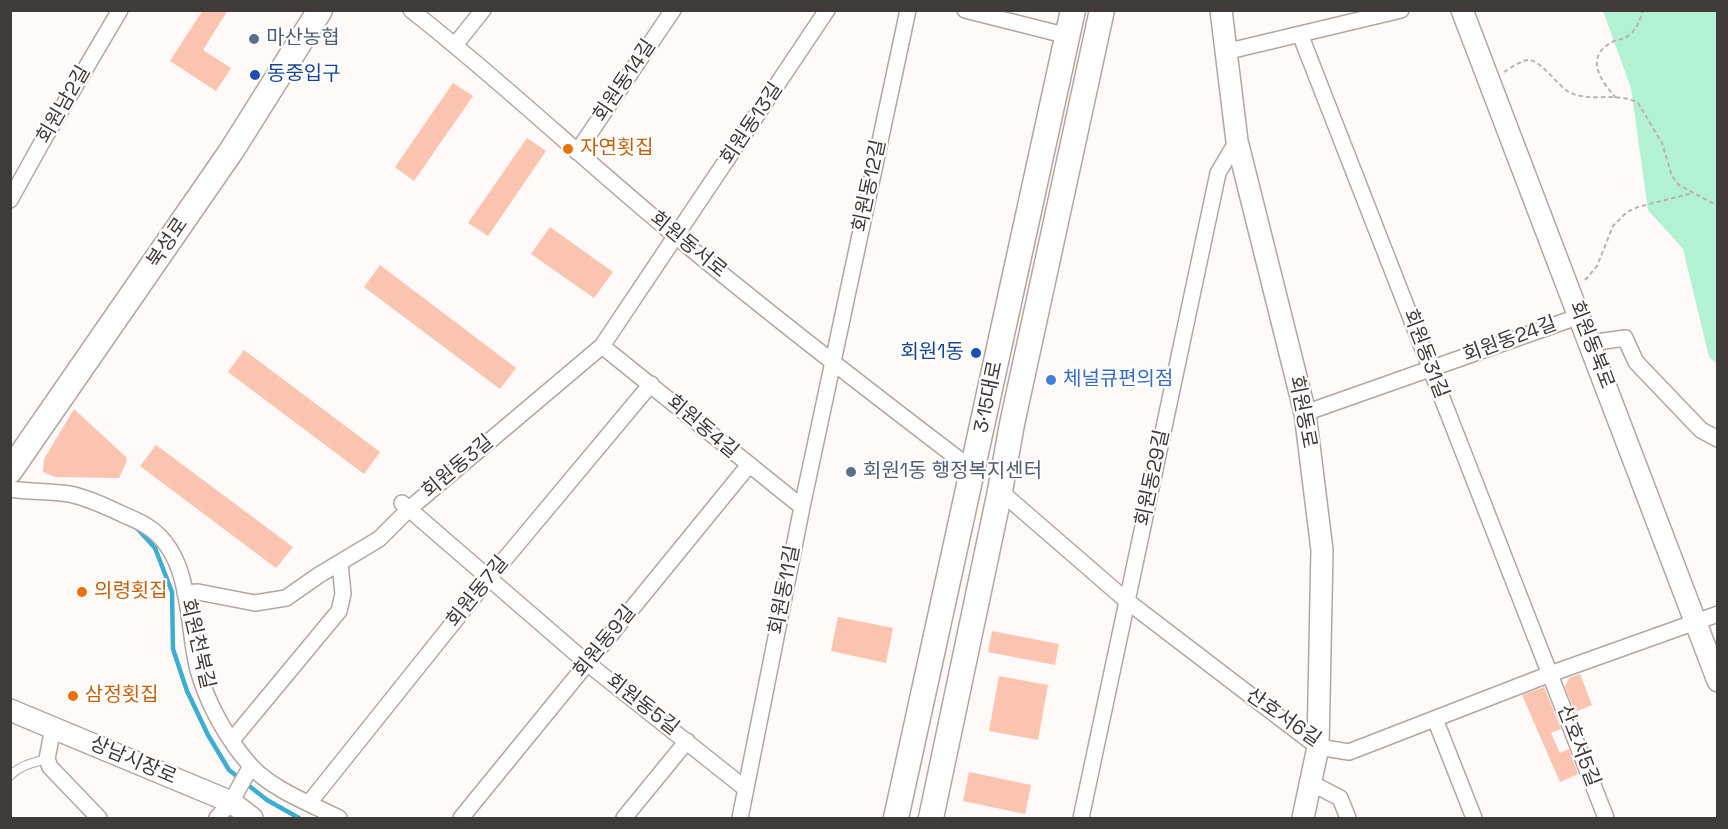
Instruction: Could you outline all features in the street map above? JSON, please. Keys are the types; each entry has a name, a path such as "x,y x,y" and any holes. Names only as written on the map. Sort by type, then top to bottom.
{"main road":[{"name":"북성로","path":"10,471 232,150 320,10"},
{"name":"3·15대로","path":"896,819 1073,10"},
{"name":"3·15대로","path":"931,819 1012,424 1102,10"},
{"name":"회원동로","path":"1221,10 1237,141 1305,413 1322,550 1318,747 1303,819"},
{"name":"회원동북로","path":"1462,10 1718,681"},
{"name":"상남시장로","path":"10,710 235,796 252,819"}],"street":[{"name":"회원남2길","path":"10,200 120,10"},
{"name":"회원동서로","path":"411,10 455,45 676,237 832,362 973,470"},
{"path":"455,45 483,10"},
{"name":"회원동14길","path":"577,152 673,10"},
{"name":"회원동13길","path":"676,237 827,10"},
{"name":"회원동12길","path":"832,362 908,10"},
{"path":"965,10 1068,36"},
{"path":"1225,52 1401,10"},
{"name":"회원동31길","path":"1300,34 1550,674"},
{"name":"회원동29길","path":"1081,819 1218,173 1237,141"},
{"name":"회원동3길","path":"185,593 198,592 255,603 286,598 379,539 405,506 602,346 676,237"},
{"name":"회원동24길","path":"1305,413 1580,316"},
{"path":"1590,343 1625,338 1636,362 1701,430 1718,439"},
{"name":"회원동4길","path":"602,346 801,507"},
{"name":"회원동11길","path":"740,819 832,362"},
{"name":"회원동7길","path":"309,802 489,578 651,384"},
{"name":"회원동9길","path":"461,819 749,465"},
{"name":"회원천북길","path":"10,489 70,494 92,501 146,525 167,545 178,567 185,593 198,670 210,701 249,769 287,793 339,819"},
{"name":"산호서6길","path":"1000,491 1127,601 1318,747 1349,752 1550,674 1718,614"},
{"name":"회원동5길","path":"405,506 587,663 746,789"},
{"path":"232,740 339,611 343,594 340,564"},
{"name":"산호서5길","path":"1550,674 1606,819"},
{"path":"1435,719 1474,819"},
{"path":"53,727 47,759 50,767 99,819"},
{"path":"624,819 687,741"},
{"path":"217,819 235,796 249,769"},
{"path":"1311,783 1340,798 1348,819"}],"lane":[{"path":"10,776 16,769 47,759"}],"path":[{"path":"1616,98 1601,80 1597,66 1598,59 1612,42 1631,34 1643,10"},
{"path":"1490,83 1500,74 1520,63 1532,60 1571,93 1633,100 1642,108 1662,143 1672,176 1679,185 1718,206"},
{"path":"1572,294 1580,288 1597,266 1609,234 1627,212 1693,193"}],"green space":[{"path":"1603,11 1717,11 1717,364 1709,357 1683,249 1648,210 1631,88"}],"building":[{"path":"203,10 228,10 203,50 231,68 216,91 170,61"},
{"path":"453,83 473,96 414,181 395,167"},
{"path":"527,138 546,151 488,236 468,223"},
{"path":"550,227 613,272 594,298 531,254"},
{"path":"380,265 516,368 500,389 364,287"},
{"path":"244,350 380,452 364,474 228,372"},
{"path":"74,409 126,457 127,461 119,478 55,477 43,472 44,459"},
{"path":"156,445 293,547 276,568 140,466"},
{"path":"838,617 893,628 886,663 831,651"},
{"path":"992,631 1059,644 1055,665 988,652"},
{"path":"1580,674 1592,705 1575,712 1565,687 1569,678"},
{"path":"999,676 1048,685 1038,740 989,731"},
{"path":"1544,687 1561,729 1551,733 1560,753 1569,749 1578,774 1560,782 1522,695"},
{"path":"969,772 1031,785 1025,814 963,801"}],"waterway":[{"path":"135,526 155,548 172,592 173,649 187,691 208,735 229,770 267,800 299,818"}],"place":[{"name":"마산농협","path":"254,39"},
{"name":"동중입구","path":"255,75"},
{"name":"자연횟집","path":"568,149"},
{"name":"회원1동","path":"976,353"},
{"name":"체널큐편의점","path":"1051,380"},
{"name":"회원1동 행정복지센터","path":"851,472"},
{"name":"의령횟집","path":"82,592"},
{"name":"삼정횟집","path":"73,696"}]}
